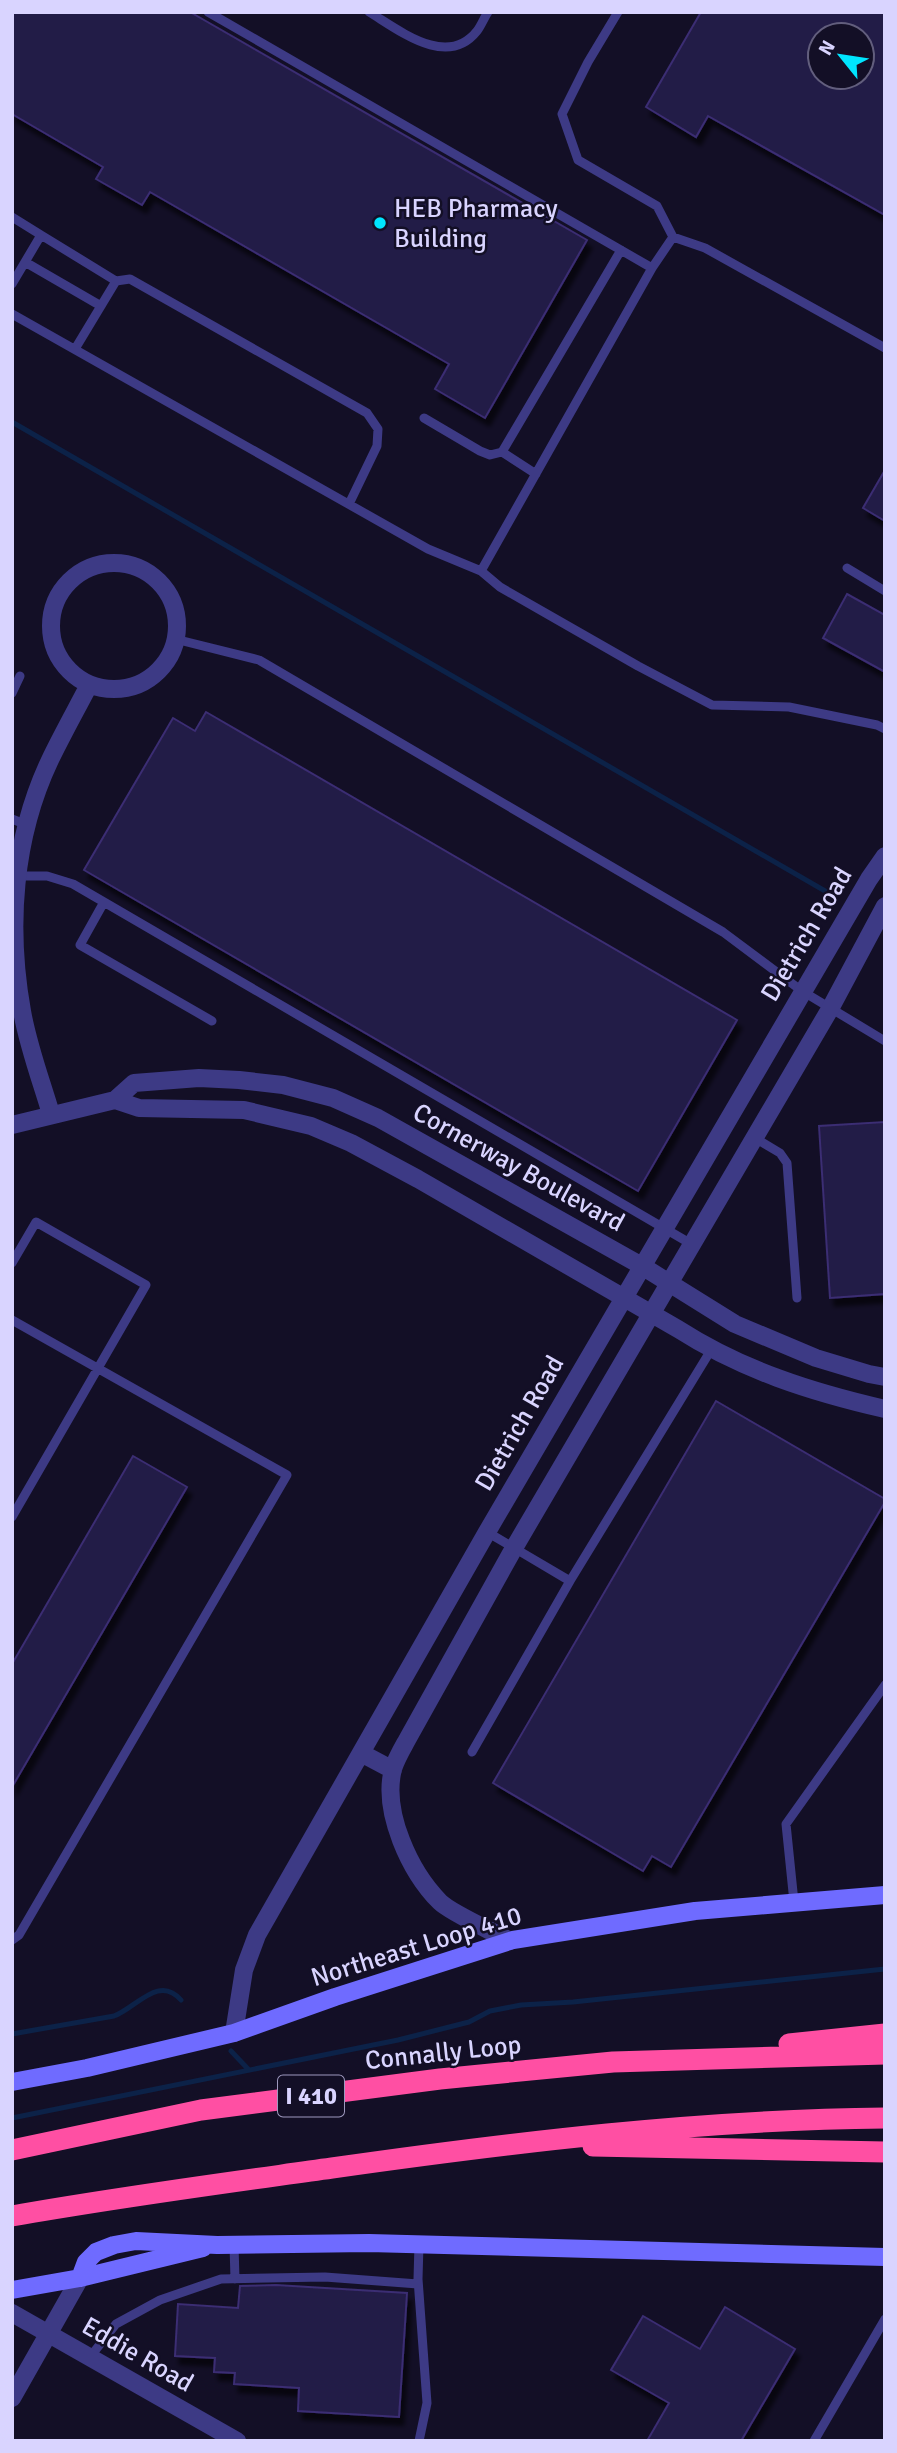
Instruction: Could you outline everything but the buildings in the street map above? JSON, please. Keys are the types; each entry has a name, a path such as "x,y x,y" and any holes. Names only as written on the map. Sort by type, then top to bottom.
{"highway":[{"path":"613,2062 885,2034"},
{"name":"Connally Loop","path":"12,2150 201,2110 440,2078 613,2062 885,2054"},
{"path":"12,2216 503,2144 673,2126 828,2118 885,2118"},
{"path":"503,2144 885,2152"}],"main road":[{"name":"Northeast Loop 410","path":"12,2082 87,2068 234,2033 335,1997 510,1941 695,1911 885,1895"},
{"path":"80,2278 86,2262 96,2252 136,2241 225,2245 419,2244 885,2257"},
{"path":"12,2290 80,2278 225,2245"}],"street":[{"path":"116,562 138,566 155,576 168,592 176,610 176,639 163,667 147,680 129,688 109,690 89,685 71,673 57,656 51,635 52,612 60,592 75,576 94,565 116,562"},
{"path":"51,1114 23,1014 16,972 13,929 20,822 89,685"},
{"name":"Dietrich Road","path":"234,2033 244,1970 257,1935 486,1532 802,991 885,856"},
{"name":"Dietrich Road","path":"510,1941 441,1903 408,1859 395,1821 391,1796 393,1770 514,1548 830,1009 885,906"},
{"name":"Cornerway Boulevard","path":"12,1125 114,1100 134,1083 199,1077 283,1085 333,1098 378,1118 642,1266 735,1324 816,1358 885,1377"},
{"name":"Cornerway Boulevard","path":"114,1100 139,1108 244,1110 311,1126 373,1155 652,1313 711,1350 825,1396 885,1409"},
{"path":"361,1753 393,1770"},
{"path":"12,2398 80,2278"},
{"name":"Eddie Road","path":"12,2313 237,2441"}],"lane":[{"path":"208,12 652,268"},
{"path":"369,12 435,48 453,47 476,33 488,12"},
{"path":"618,12 588,62 562,114 578,160 657,206 673,237 705,248 885,348"},
{"path":"12,217 116,281 131,279 367,413 379,429 377,446 349,504"},
{"path":"12,284 41,235"},
{"path":"481,571 652,268 673,237"},
{"path":"502,452 621,250"},
{"path":"25,262 101,306"},
{"path":"75,349 116,281"},
{"path":"12,314 428,549 481,571 500,587 712,705 789,707 877,725 885,729"},
{"path":"424,418 489,455 502,452 536,474"},
{"path":"847,568 885,591"},
{"path":"176,639 259,660 723,932 802,991 885,1041"},
{"path":"12,694 20,676"},
{"path":"18,876 47,876 73,884 693,1245"},
{"path":"104,902 80,945 212,1021"},
{"path":"755,1138 780,1153 786,1163 797,1298"},
{"path":"12,1263 36,1222 146,1285 12,1517"},
{"path":"12,1320 287,1475 19,1935 12,1940"},
{"path":"472,1752 570,1581 711,1350"},
{"path":"486,1532 570,1581"},
{"path":"794,1902 786,1824 885,1685"},
{"path":"419,2244 418,2284 427,2403 419,2441"},
{"path":"225,2245 235,2279"},
{"path":"90,2357 116,2324 149,2306 221,2279 325,2277 418,2284"},
{"path":"814,2441 885,2319"}],"waterway":[{"path":"12,422 832,895"},
{"path":"12,2118 398,2040 469,2022 490,2011 521,2005 573,2002 885,1969"},
{"path":"12,2034 114,2016 148,1995 164,1990 181,2000"},
{"path":"231,2051 249,2070"}],"place":[{"name":"HEB Pharmacy Building","path":"380,223"}]}
